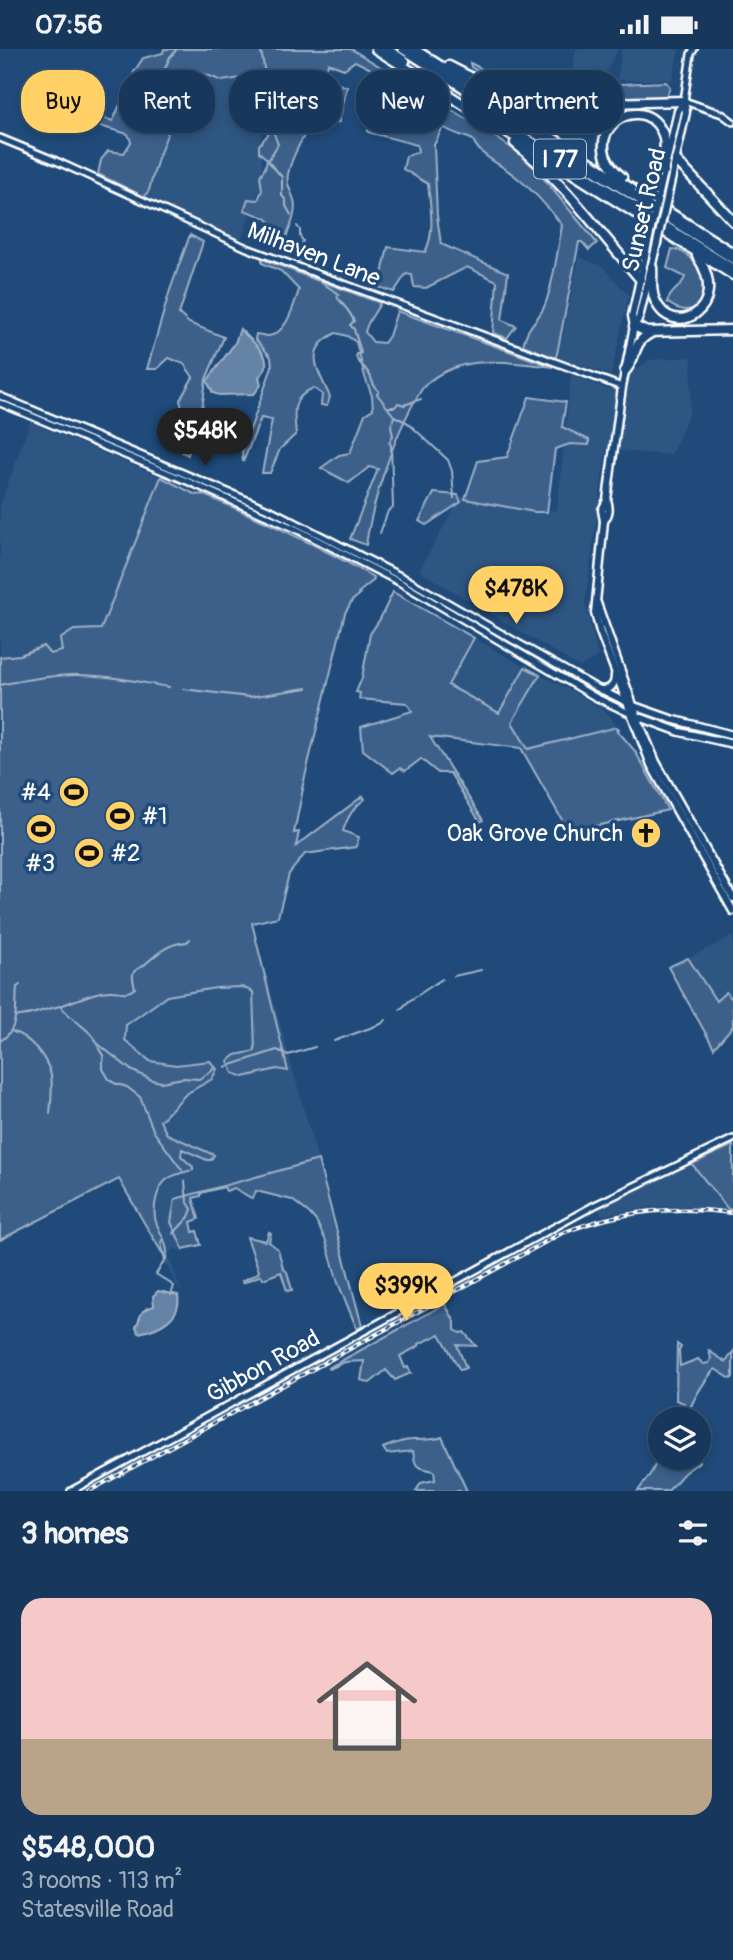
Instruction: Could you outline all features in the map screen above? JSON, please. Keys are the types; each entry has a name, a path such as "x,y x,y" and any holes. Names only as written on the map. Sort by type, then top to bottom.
{"highway":[{"name":"I 77","path":"376,49 463,105"},
{"name":"I 77","path":"387,49 733,268"},
{"name":"I 77","path":"403,49 733,260"},
{"name":"I 77","path":"414,49 733,253"},
{"path":"426,57 437,59 499,91 535,101 567,104 684,101"},
{"path":"638,193 633,184 612,169 604,155 607,129 616,120 636,114 657,124 663,133 665,144 664,172"},
{"path":"504,133 536,161 640,279"},
{"name":"I 77","path":"507,133 733,275"},
{"path":"676,160 733,221"},
{"path":"652,267 653,295 665,314 686,319 695,316 704,311 710,303 714,295 714,285 708,269 691,249"},
{"path":"634,326 643,331 654,332 733,330"},
{"path":"625,371 632,363 641,340 654,332"}],"main road":[{"name":"Sunset Road","path":"633,715 595,613 604,521 602,514 607,500 622,387 634,326 639,318 652,267 686,112 684,101 691,51"},
{"name":"Sunset Road","path":"634,326 632,316 649,238 678,111 684,101"},
{"path":"684,101 722,114 733,122"},
{"name":"Milhaven Lane","path":"0,138 247,248 622,387"},
{"path":"0,396 284,516 408,580 634,706 733,735"},
{"path":"0,404 296,529 399,582 595,697 633,715 665,728 733,744"},
{"name":"Sunset Road","path":"596,601 634,706 633,715"},
{"path":"601,690 613,685 615,670"},
{"path":"633,715 656,762 733,898"},
{"path":"633,715 651,765 733,911"},
{"path":"648,744 647,736 650,730 665,728"},
{"name":"Gibbon Road","path":"71,1491 595,1205 733,1139"}],"shaded area":[{"path":"164,49 351,49 386,70 373,70 355,61 344,69 328,63 326,70 229,70 229,80 222,81 215,78 215,70 135,70 143,58 163,53"},
{"path":"576,49 618,49 607,70 572,70"},
{"path":"622,49 679,49 672,80 623,80 623,70 619,70"},
{"path":"187,56 229,73 229,133 261,133 263,180 239,245 132,197 157,133 215,133 215,70 182,70"},
{"path":"470,63 484,70 476,70"},
{"path":"666,82 670,87 667,95 623,98 623,84"},
{"path":"342,85 347,87 342,109"},
{"path":"119,107 119,131 105,128 105,118 113,121"},
{"path":"449,109 463,117 463,133 489,133 535,168 597,243 589,250 579,242 555,358 523,345 528,331 546,302 554,274 562,225 528,187 486,156 473,140 449,130"},
{"path":"124,133 168,133 149,190 144,197 98,174 101,160 108,151 124,153 131,142 128,134"},
{"path":"269,133 306,133 290,167 288,184 295,212 282,247 264,241 270,222 266,218 244,210 248,199 258,200 262,190 260,176 267,159 259,152 259,145"},
{"path":"372,133 440,133 434,145 441,244 508,273 502,320 516,326 507,338 493,333 497,281 467,267 426,288 414,287 412,275 406,274 394,292 379,287 388,247 425,252 428,244 431,218 428,184 403,169 406,156 418,152 417,145"},
{"path":"190,235 203,242 179,314 189,323 224,337 206,379 201,417 188,455 182,452 187,438 185,425 179,422 177,414 182,408 180,400 193,377 184,364 169,358 157,369 147,369 170,290"},
{"path":"672,249 688,255 708,278 699,308 682,309 667,302 685,277 667,268"},
{"path":"579,257 602,266 629,295 611,375 558,358"},
{"path":"262,259 380,303 365,332 373,342 384,343 397,311 553,367 482,362 455,367 426,384 412,405 387,464 366,545 350,539 378,469 369,467 349,483 321,468 339,455 350,453 365,414 373,409 372,396 356,342 336,333 319,346 316,361 330,397 327,406 321,405 322,394 313,388 300,397 294,413 296,434 280,449 270,473 262,473 272,420 261,418 243,462 242,452 272,367 271,357 255,339 256,334 268,336 280,330 289,317 299,290 281,271 262,263"},
{"path":"240,329 262,351 265,358 266,364 259,377 261,385 254,394 213,393 207,381 235,343"},
{"path":"692,357 690,411 671,455 606,450 585,603 598,656 580,667 419,571 461,496 557,511 571,375 609,390 649,360"},
{"path":"529,397 566,402 562,427 589,440 589,445 570,444 555,449 547,512 465,499 478,461 507,457"},
{"path":"30,422 161,477 80,708 0,675 0,506"},
{"path":"161,477 196,495 202,494 289,533 352,565 374,580 358,593 360,594 345,613 302,789 294,833 299,832 296,846 363,796 365,799 351,813 343,831 359,837 356,847 305,854 289,874 278,917 252,923 288,1071 277,1069 244,1077 233,1073 228,1061 236,1055 255,1051 253,992 242,987 216,988 167,996 126,1025 125,1040 150,1061 176,1065 210,1061 217,1069 212,1079 186,1094 160,1121 167,1134 214,1155 211,1160 207,1160 182,1149 181,1156 193,1170 171,1177 159,1190 155,1216 166,1244 166,1259 119,1179 0,1240 0,657 20,655 43,646 50,654 62,651 60,639 74,630 101,629"},
{"path":"434,493 458,495 461,502 426,525 419,521"},
{"path":"393,592 474,638 448,685 499,713 525,667 540,675 512,722 528,749 617,727 635,751 668,810 569,832 521,748 430,737 483,820 480,822 450,773 438,773 421,759 405,771 400,768 393,773 363,750 361,727 412,711 407,703 359,699 360,693 356,692 362,678 370,634"},
{"path":"474,638 525,667 499,713 448,685"},
{"path":"540,675 603,710 617,727 528,749 512,722"},
{"path":"252,923 318,1160 175,1199 184,1254 175,1249 170,1252 169,1257 183,1296 53,1054"},
{"path":"733,936 733,1000 726,992 716,1001 688,958"},
{"path":"688,958 716,1001 726,992 733,1000 733,1026 714,1048 668,967"},
{"path":"733,1145 733,1210 728,1209 692,1164"},
{"path":"318,1160 362,1326 357,1329 338,1283 326,1241 316,1221 292,1200 256,1191 253,1199 234,1188 226,1191 224,1187 201,1193 201,1196 193,1198 199,1219 191,1222 193,1232 197,1231 201,1245 183,1249 171,1222 175,1199"},
{"path":"692,1164 728,1209 652,1207 601,1215 598,1208"},
{"path":"269,1232 269,1242 278,1249 292,1290 287,1291 281,1272 263,1279 261,1275 243,1283 242,1281 259,1271 247,1237 266,1241"},
{"path":"158,1291 178,1295 176,1310 168,1321 139,1333 136,1327 141,1314 154,1306 153,1296"},
{"path":"445,1304 455,1322 455,1330 464,1332 476,1346 457,1345 466,1368 460,1370 440,1334 400,1356 405,1368 408,1367 411,1373 395,1380 386,1370 370,1383 361,1380 364,1361 345,1362 328,1368"},
{"path":"677,1344 681,1347 680,1366 698,1359 703,1364 709,1363 709,1351 726,1362 733,1352 731,1379 715,1369 691,1407 683,1407 684,1403 676,1400"},
{"path":"442,1437 467,1491 416,1491 421,1483 435,1480 434,1471 418,1466 413,1451 387,1454 383,1448 405,1441"},
{"path":"652,1470 688,1470 668,1491 638,1491"}],"waterway":[{"path":"164,70 177,49"},
{"path":"260,49 266,75 273,88 267,94 266,101 278,144 268,161 282,177 282,196 291,215"},
{"path":"297,226 303,241 298,263"},
{"path":"296,272 319,281 339,294 337,297 354,321 350,325 354,329 361,353 357,354 357,359 379,391 377,394 394,416 408,423 448,460 452,471 454,498"},
{"path":"389,407 421,399"},
{"path":"380,533 388,511 393,507 389,442 393,436 391,426 394,416"},
{"path":"0,685 76,675 111,677 169,687"},
{"path":"183,689 249,697 307,688"},
{"path":"15,1017 102,992 132,990 135,988 133,975 136,970 163,950 190,939"},
{"path":"454,976 481,970"},
{"path":"400,1010 442,979"},
{"path":"0,1041 11,1031 14,1024 17,987 20,985"},
{"path":"60,1005 95,1039 103,1055 103,1069 109,1079 127,1087 140,1097 154,1132 182,1170"},
{"path":"334,1041 386,1020"},
{"path":"11,1031 31,1043 49,1068 52,1084 50,1114"},
{"path":"97,1043 131,1070 161,1082 183,1078 199,1079 212,1071 214,1066"},
{"path":"225,1067 277,1050 288,1055 315,1047"},
{"path":"173,1234 189,1217 192,1209 187,1201 185,1181"},
{"path":"162,1240 165,1260 156,1274 174,1286 171,1295"}],"railway":[{"path":"89,1491 560,1234 602,1220 645,1212 689,1210 733,1213"}],"place":[{"name":"#4","path":"74,792"},
{"name":"#1","path":"120,816"},
{"name":"#3","path":"41,829"},
{"name":"Oak Grove Church","path":"646,833"},
{"name":"#2","path":"89,853"}]}
